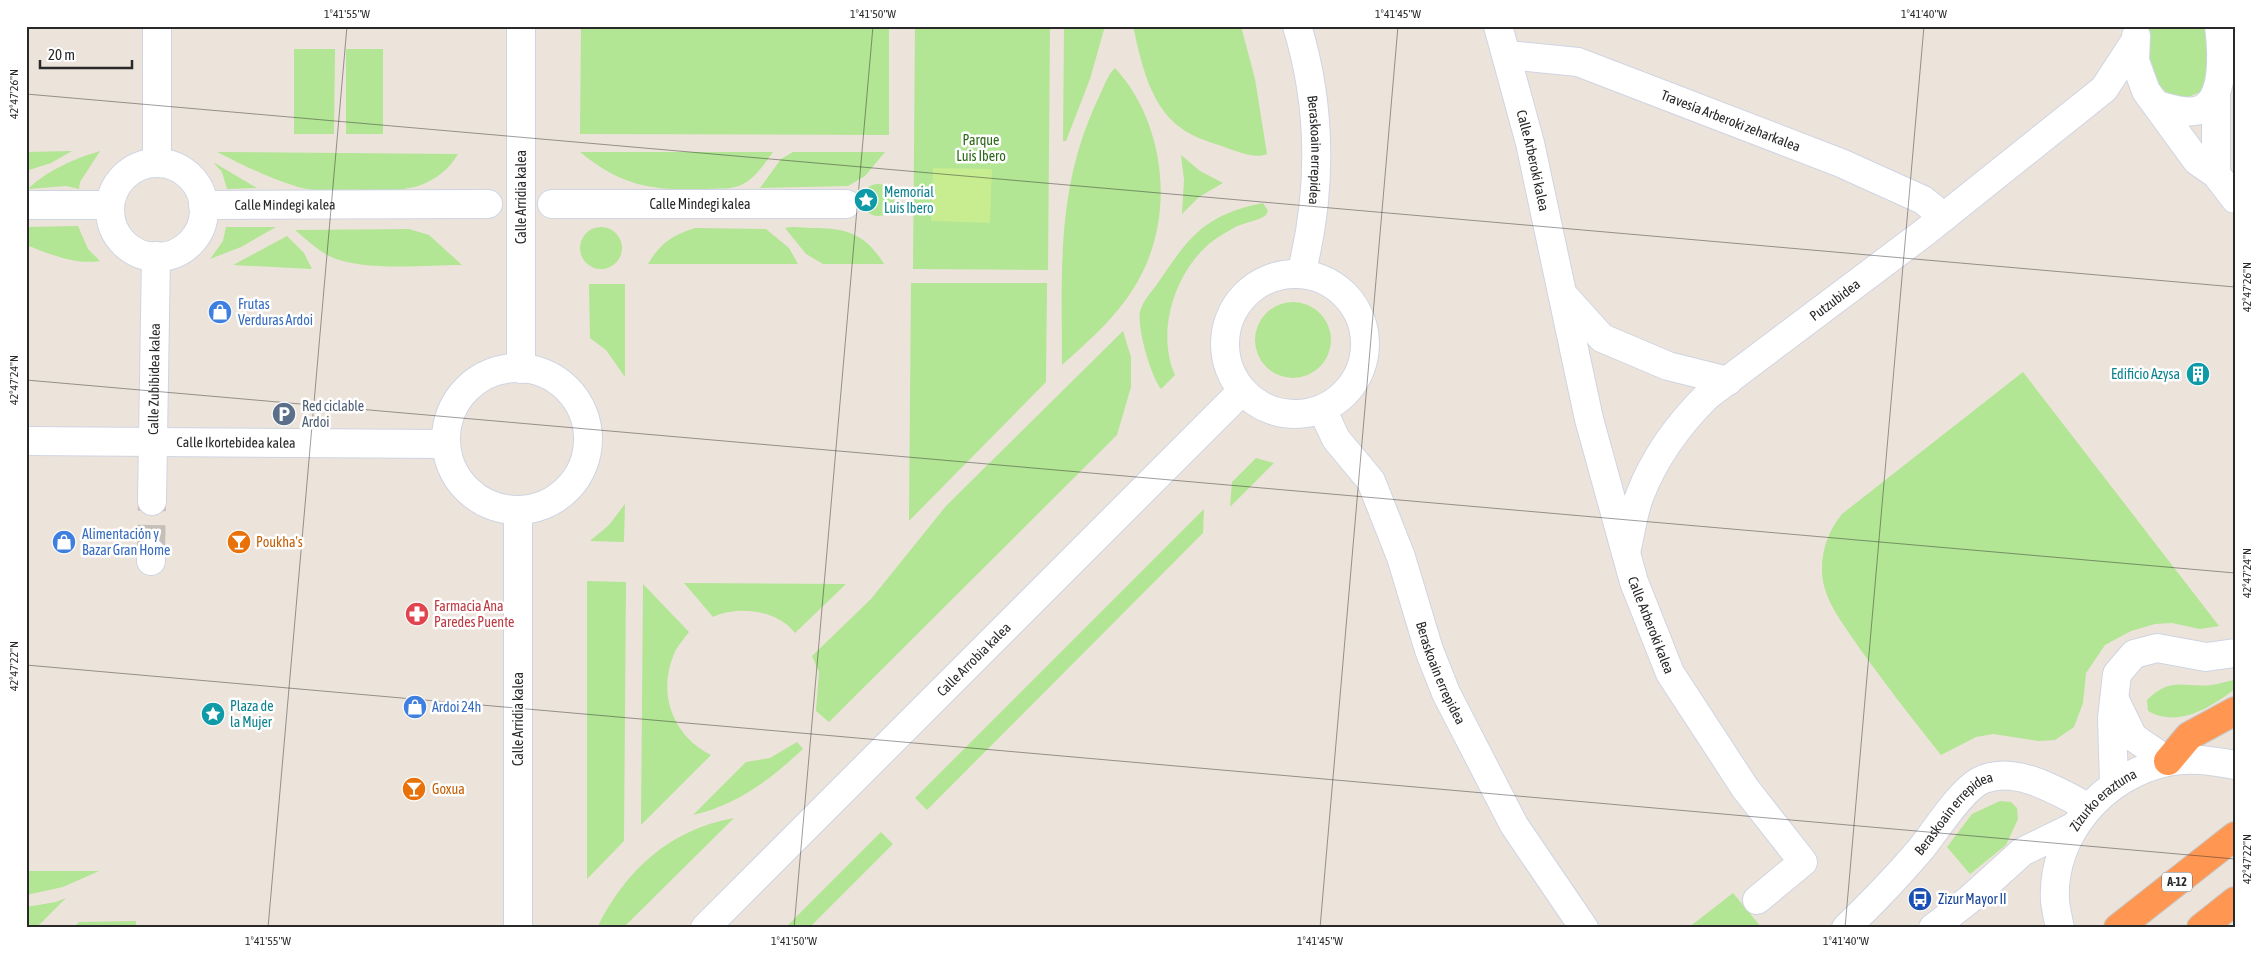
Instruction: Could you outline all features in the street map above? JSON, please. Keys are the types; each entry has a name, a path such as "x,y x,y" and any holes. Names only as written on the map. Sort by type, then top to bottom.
{"highway":[{"path":"2168,762 2189,736 2235,711"},
{"name":"A-12","path":"2118,928 2235,836"},
{"path":"2200,928 2235,901"}],"street":[{"path":"157,26 157,163"},
{"name":"Calle Arridia kalea","path":"521,369 522,26"},
{"name":"Beraskoain errepidea","path":"1297,26 1314,103 1316,170 1310,238 1301,274"},
{"name":"Calle Arberoki kalea","path":"1498,26 1530,143 1589,419 1634,582 1670,673 1745,788 1802,862 1757,900"},
{"path":"2216,174 2216,93 2221,64 2219,26"},
{"path":"2137,35 2135,61 2152,98 2197,161 2216,174 2235,199"},
{"name":"Putzubidea","path":"1626,554 1639,496 1660,452 1680,423 1707,396 1944,217 2104,89 2137,35"},
{"name":"Travesía Arberoki zeharkalea","path":"1507,56 1578,62 1841,163 1923,200 1944,217"},
{"path":"2104,89 2152,98 2180,111 2196,111 2207,106 2216,93"},
{"path":"157,163 170,165 182,171 193,180 200,192 203,205 203,221 196,236 184,249 169,256 138,253 125,245 116,234 110,220 110,205 113,192 121,180 143,165 157,163"},
{"name":"Calle Mindegi kalea","path":"203,205 488,204"},
{"name":"Calle Mindegi kalea","path":"552,204 846,204"},
{"path":"26,205 110,205"},
{"name":"Calle Zubibidea kalea","path":"152,501 156,256"},
{"path":"1301,274 1327,282 1348,299 1361,322 1365,349 1358,374 1342,396 1322,409 1294,414 1274,411 1257,403 1242,391 1234,380 1225,353 1227,326 1239,301 1261,283 1273,278 1301,274"},
{"name":"Calle Arberoki kalea","path":"1564,296 1602,338 1668,366 1728,381"},
{"path":"521,369 547,375 569,391 583,414 588,440 582,466 567,489 545,504 518,510 497,507 469,491 456,474 446,444 450,415 466,390 491,373 521,369"},
{"name":"Calle Arrobia kalea","path":"705,928 1242,391"},
{"name":"Beraskoain errepidea","path":"1322,409 1336,439 1371,481 1401,557 1428,650 1446,693 1514,824 1584,928"},
{"name":"Calle Ikortebidea kalea","path":"26,441 446,444"},
{"name":"Calle Arridia kalea","path":"518,510 518,928"},
{"path":"2114,784 2112,718 2116,674 2134,654 2157,648 2206,657 2235,653"},
{"path":"2114,699 2133,737 2168,762"},
{"name":"Zizurko eraztuna","path":"2060,928 2055,900 2060,862 2081,817 2114,784 2137,771 2168,762 2203,759 2235,766"},
{"name":"Beraskoain errepidea","path":"1846,928 1877,898 1921,849 1964,794 1983,779 2010,775 2050,787 2081,817"},
{"path":"1933,928 1970,899 2022,852 2081,817"}],"green space":[{"path":"581,26 889,26 889,135 580,134"},
{"name":"Parque Luis Ibero","path":"915,26 1050,26 1048,270 913,269"},
{"path":"1064,26 1105,26 1090,79 1066,141 1063,141"},
{"path":"1133,26 1241,26 1255,79 1267,154 1257,156 1247,154 1203,140 1181,128 1170,118 1161,107 1148,81"},
{"path":"2150,26 2209,26 2207,85 2200,92 2186,98 2174,96 2164,90 2159,84 2154,77 2148,60 2147,42"},
{"path":"294,49 335,49 334,134 294,134"},
{"path":"346,49 383,49 383,134 346,134"},
{"path":"1115,68 1132,90 1145,114 1154,141 1161,197 1158,225 1151,252 1133,290 1105,324 1062,365 1062,263 1068,199 1074,166 1084,134 1097,101"},
{"path":"72,151 51,163 26,171 26,152"},
{"path":"100,151 80,182 79,189 66,186 28,189 43,176 81,157"},
{"path":"217,152 458,154 443,172 421,185 395,190 342,192 310,189 288,184"},
{"path":"580,152 773,152 755,175 737,187 670,189 625,180 610,173"},
{"path":"793,152 885,152 865,176 848,186 760,188 781,159"},
{"path":"1181,155 1200,171 1223,183 1199,197 1182,214 1184,180"},
{"path":"213,162 257,188 227,189 222,172"},
{"path":"933,168 992,169 990,223 931,221"},
{"path":"878,184 884,185 889,189 893,194 893,206 889,211 884,215 878,216 872,215 867,211 863,206 862,200 863,194 867,189 872,185"},
{"path":"1263,203 1268,211 1266,215 1237,226 1214,240 1189,267 1180,283 1173,302 1167,339 1169,358 1175,375 1161,389 1153,374 1143,340 1140,312 1143,304 1181,251 1202,229 1228,213"},
{"path":"78,226 88,249 100,261 71,260 26,245 26,227"},
{"path":"226,227 276,227 241,247 210,259 223,241"},
{"path":"601,227 616,233 622,248 616,263 601,269 586,263 580,248 586,233"},
{"path":"695,228 766,229 789,248 798,264 648,264 662,245 680,234"},
{"path":"785,228 824,228 854,234 870,245 884,264 823,264 806,254"},
{"path":"409,229 429,235 462,265 376,266 343,261 324,253 295,230"},
{"path":"287,236 304,253 312,269 233,265"},
{"path":"911,283 1047,283 1046,382 909,521"},
{"path":"589,284 625,284 625,377 606,350 590,338"},
{"path":"1293,302 1308,305 1320,313 1328,325 1331,340 1328,355 1320,367 1308,375 1293,378 1278,375 1266,367 1258,355 1255,340 1258,325 1266,313 1278,305"},
{"path":"1123,331 1131,357 1131,387 1117,435 829,722 816,711 819,672 812,656 871,599 946,506"},
{"path":"2023,372 2219,626 2200,629 2172,623 2155,624 2131,631 2105,645 2086,673 2083,703 2074,727 2055,740 2039,741 1993,734 1976,737 1941,755 1870,662 1835,611 1824,586 1822,576 1825,547 1836,521 1842,514"},
{"path":"1256,458 1274,463 1230,507 1232,482"},
{"path":"625,504 624,542 590,541 609,525"},
{"path":"1204,509 1203,533 927,810 915,798"},
{"path":"587,581 626,582 624,841 587,879"},
{"path":"684,583 846,584 795,633 788,625 778,619 757,612 734,611 713,617"},
{"path":"643,584 689,632 675,651 669,669 668,699 678,725 687,737 711,755 641,825"},
{"path":"2235,680 2235,689 2215,703 2193,714 2171,717 2159,716 2148,711 2147,700 2171,685 2202,686"},
{"path":"797,742 803,749 752,790 724,805 693,815 746,762 770,758"},
{"path":"2000,801 2011,802 2017,808 2018,819 2006,845 1970,874 1947,847 1972,814"},
{"path":"734,818 623,928 597,928 621,888 652,855 670,842 690,832"},
{"path":"881,832 893,844 809,928 785,928"},
{"path":"26,871 99,871 63,887 26,895"},
{"path":"1733,893 1762,928 1688,928"},
{"path":"66,898 36,928 26,928 26,907 56,902"},
{"path":"136,921 136,928 73,928 79,922"}],"tunnel":[{"path":"151,553 152,501"}],"place":[{"name":"Memorial Luis Ibero","path":"866,200"},
{"name":"Frutas Verduras Ardoi","path":"220,312"},
{"name":"Edificio Azysa","path":"2198,374"},
{"name":"Red ciclable Ardoi","path":"284,414"},
{"name":"Alimentación y Bazar Gran Home","path":"64,542"},
{"name":"Poukha's","path":"239,542"},
{"name":"Farmacia Ana Paredes Puente","path":"417,614"},
{"name":"Ardoi 24h","path":"415,707"},
{"name":"Plaza de la Mujer","path":"213,714"},
{"name":"Goxua","path":"414,789"},
{"name":"Zizur Mayor II","path":"1920,899"}]}
